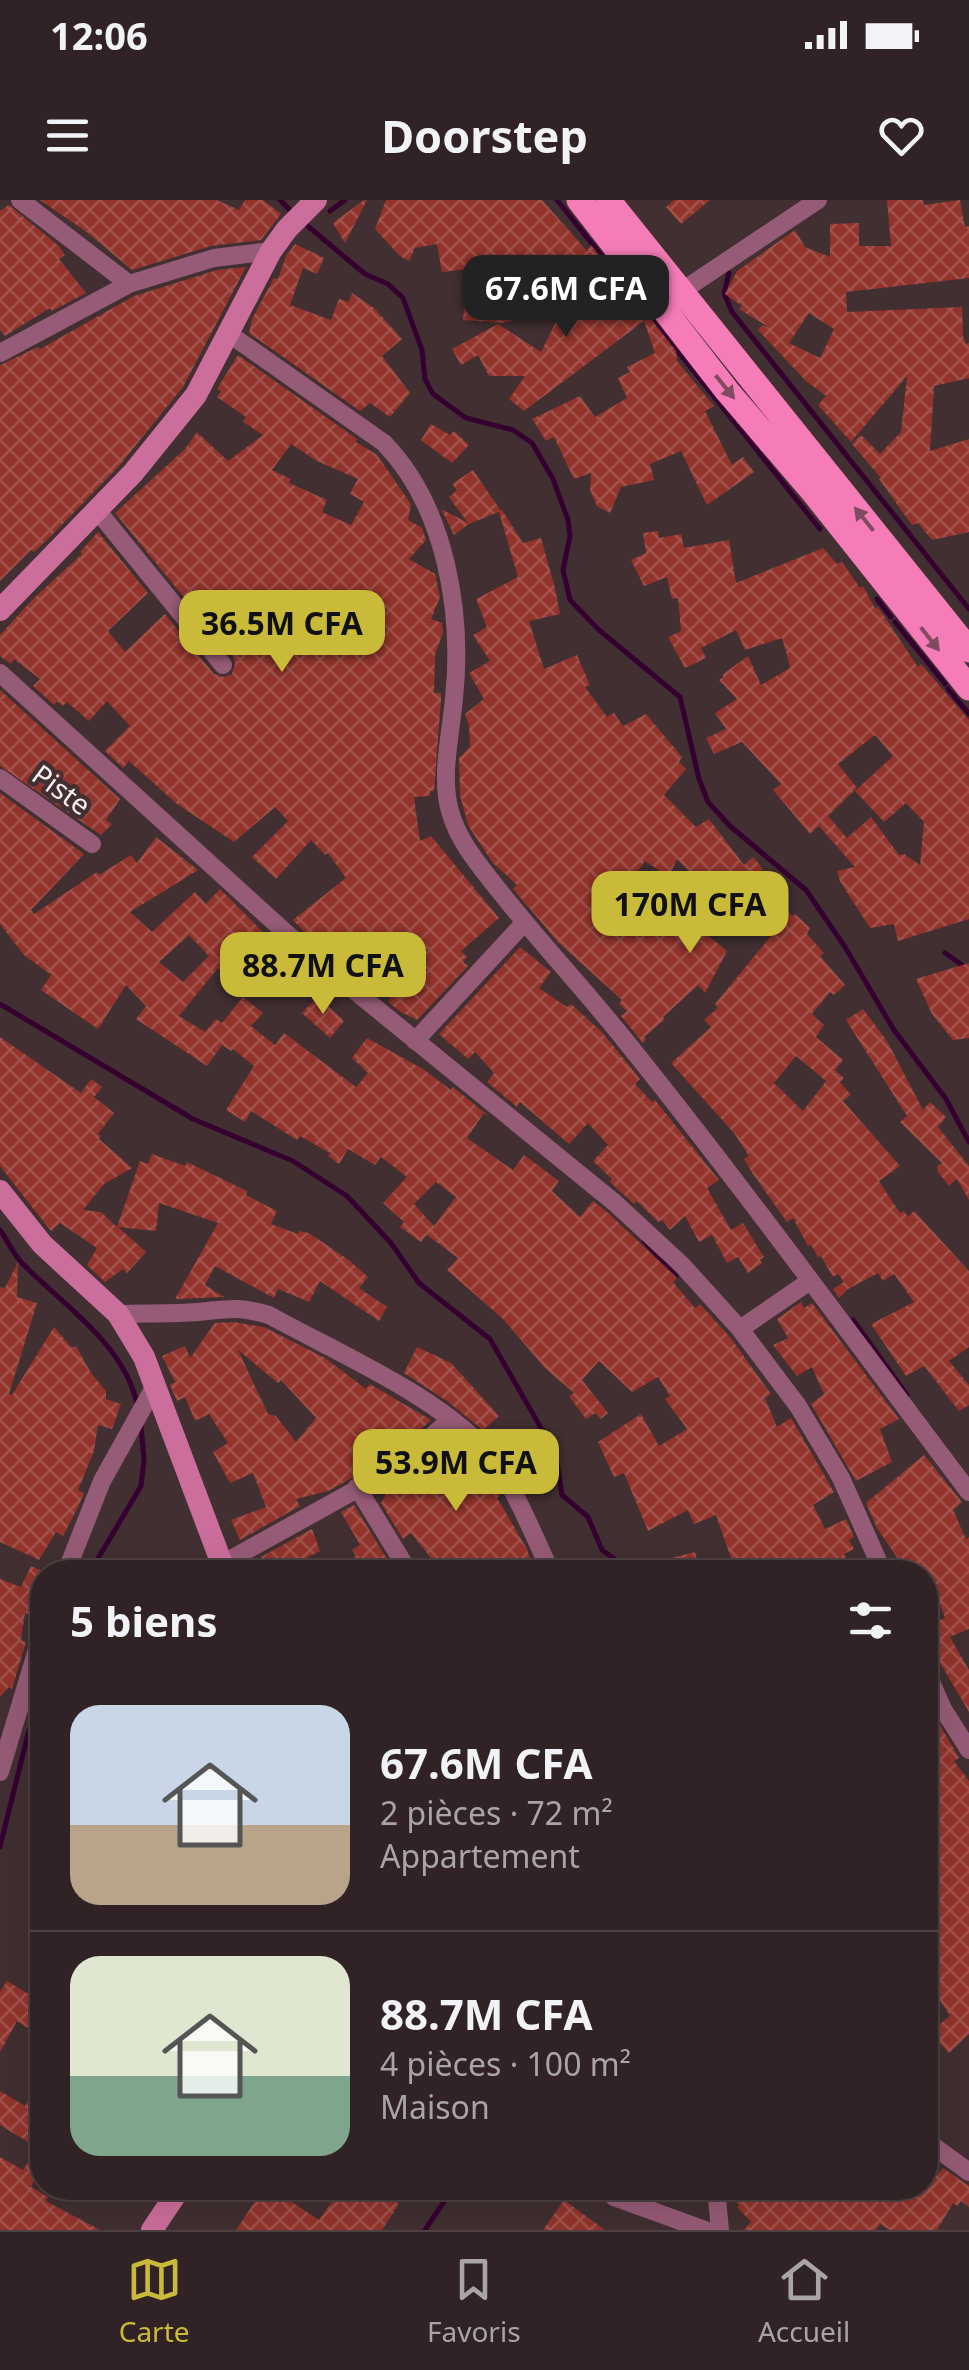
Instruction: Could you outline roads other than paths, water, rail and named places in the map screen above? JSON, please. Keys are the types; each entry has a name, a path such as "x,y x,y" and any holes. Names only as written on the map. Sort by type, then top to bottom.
{"main road":[{"path":"579,200 671,298 967,646"},
{"path":"608,200 727,391 814,493 969,688"},
{"path":"0,610 133,473 196,395 271,251 311,204"},
{"path":"0,1191 42,1244 118,1314 144,1357 221,1560"},
{"path":"152,2230 172,2200"}],"street":[{"path":"20,200 129,284"},
{"path":"671,298 818,200"},
{"path":"0,353 129,284 214,258 271,251"},
{"path":"228,333 384,443 400,460 416,487 449,574 457,620 458,657 446,779 449,810 460,837 524,923 624,1038 969,1492"},
{"path":"96,509 223,665"},
{"path":"0,673 205,855 307,952 615,1203 682,1265 740,1329 798,1406 841,1478 877,1560"},
{"name":"Piste","path":"0,778 92,844"},
{"path":"415,1040 524,923"},
{"path":"740,1329 810,1281"},
{"path":"118,1314 202,1312 222,1307 269,1314 451,1419 486,1451 508,1483 545,1560"},
{"path":"71,1560 102,1481 156,1384"},
{"path":"237,1560 397,1466 451,1419"},
{"path":"356,1487 402,1560"},
{"path":"0,1772 30,1673"},
{"path":"938,1699 969,1750"},
{"path":"938,2149 969,2172"},
{"path":"622,2200 705,2230"},
{"path":"717,2200 720,2230"}],"waterway":[{"path":"280,200 292,212"},
{"path":"330,211 345,200"},
{"path":"557,200 820,529"},
{"path":"304,223 365,274 388,284 403,298 422,350 425,379 433,394 466,418 513,430 532,443 553,479 568,520 570,536 563,570 570,600 599,630 680,697 708,802 730,826 806,890 894,1030 946,1099 969,1142"},
{"path":"729,273 724,293 732,312 969,609"},
{"path":"877,599 891,617"},
{"path":"895,622 945,684"},
{"path":"948,689 969,714"},
{"path":"945,953 969,970"},
{"path":"0,1004 193,1119 293,1161 347,1196 391,1243 419,1283 490,1339 545,1435 557,1463 562,1495 588,1517 602,1550 616,1560"},
{"path":"0,1230 21,1262 105,1343 130,1382 137,1404"},
{"path":"644,1241 676,1276"},
{"path":"853,1320 907,1395"},
{"path":"97,1560 141,1486 141,1425"},
{"path":"0,1847 30,1729"},
{"path":"425,2230 445,2200"}]}
